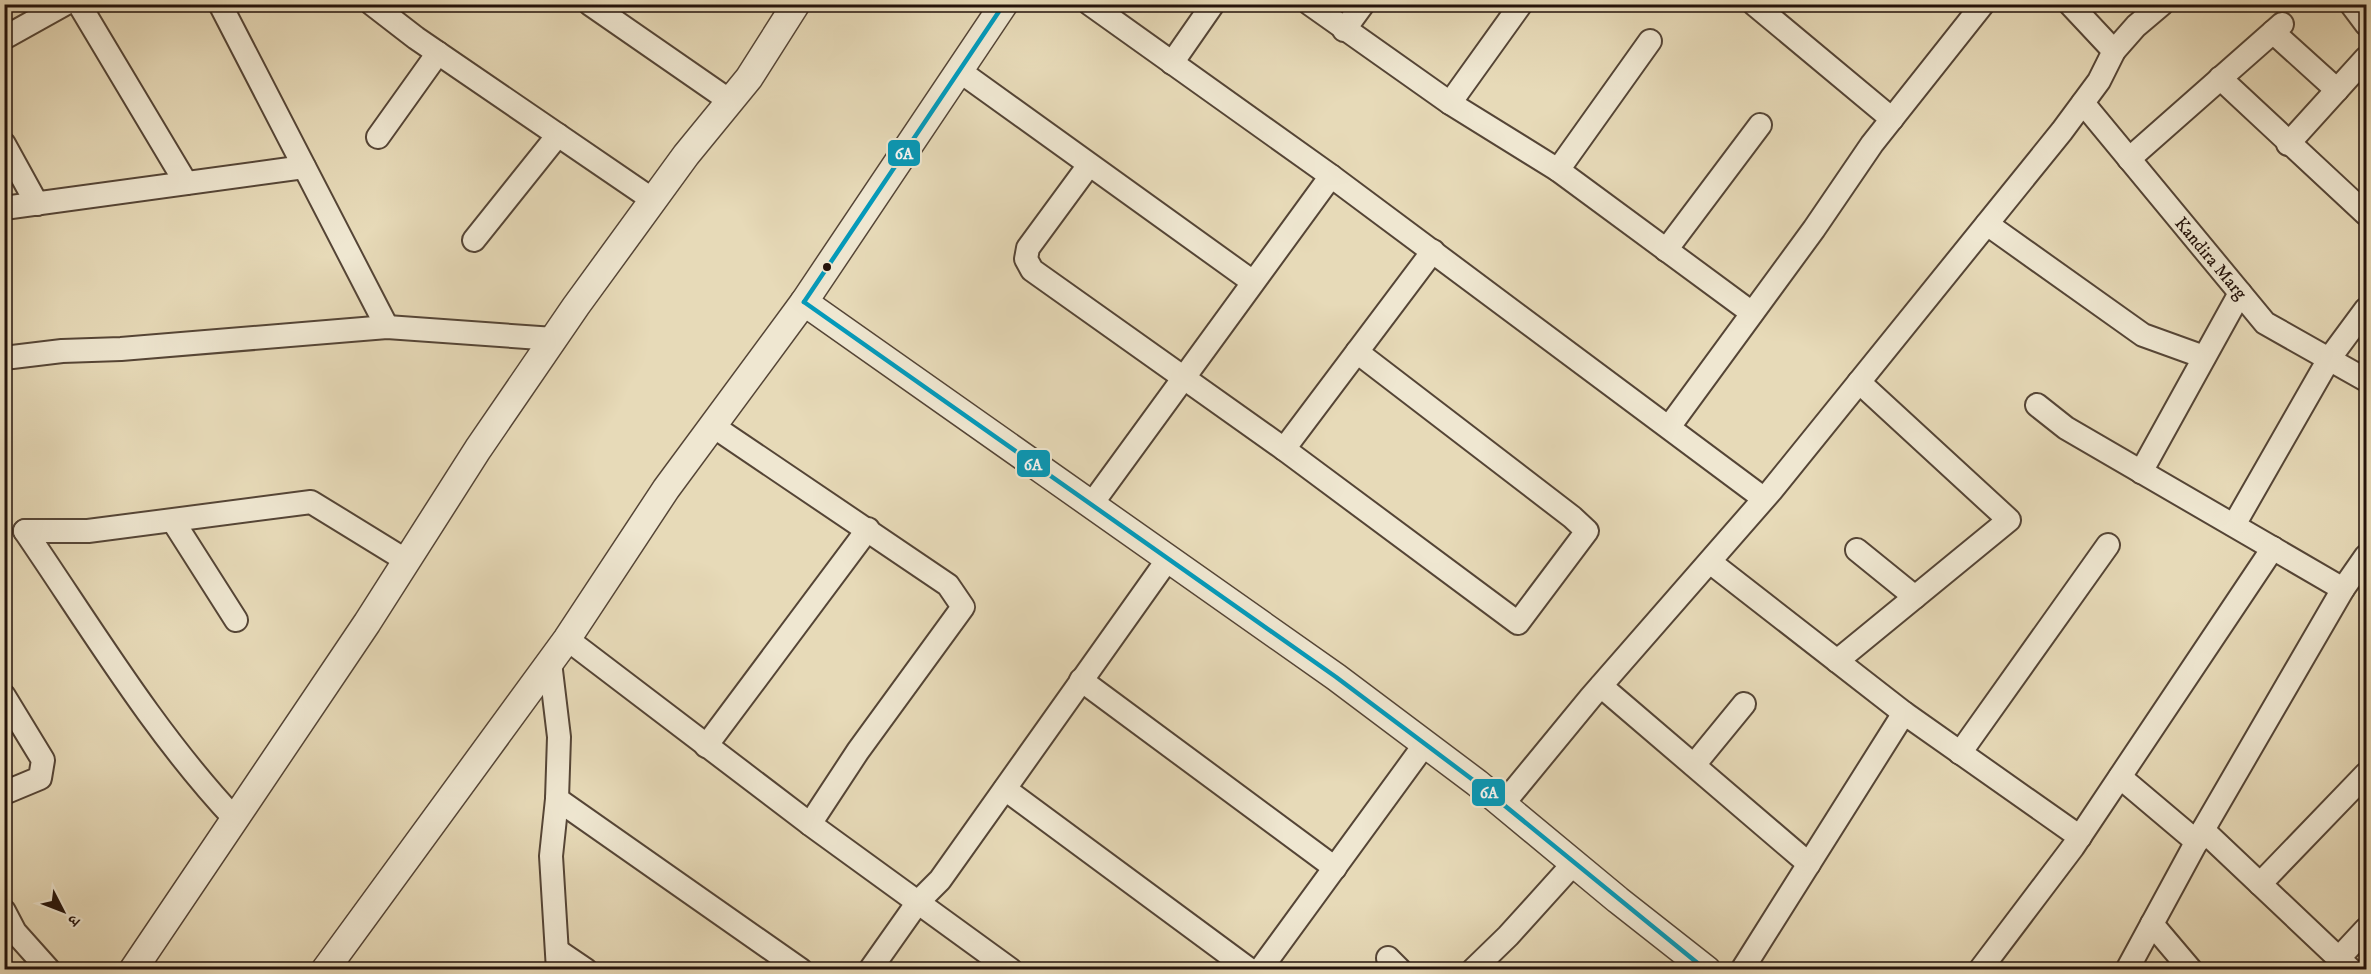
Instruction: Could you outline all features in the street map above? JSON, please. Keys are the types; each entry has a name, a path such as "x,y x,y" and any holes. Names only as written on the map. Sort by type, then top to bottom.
{"street":[{"path":"4,38 65,4"},
{"path":"80,4 186,183"},
{"path":"220,4 387,327"},
{"path":"372,4 438,53 653,200"},
{"path":"590,4 730,101"},
{"path":"133,969 407,561 478,449 653,200 749,78 796,4"},
{"path":"325,969 567,639 666,489 804,302 961,72 1004,4"},
{"path":"1089,4 1331,176 1763,498"},
{"path":"1172,63 1213,4"},
{"path":"1310,4 1450,103 1557,170 1752,314"},
{"path":"1344,30 1363,4"},
{"path":"1450,103 1521,4"},
{"path":"1754,4 1892,119"},
{"path":"1669,427 1892,119 1983,4"},
{"path":"2070,4 2114,51"},
{"path":"1503,804 1601,686 1710,562 1859,382 2083,103 2099,81 2114,51 2136,26 2162,4"},
{"path":"2350,4 2367,24"},
{"path":"2129,159 2278,28 2337,90"},
{"path":"1557,170 1650,41"},
{"path":"378,137 438,53"},
{"path":"2288,144 2367,58"},
{"path":"961,72 1253,282"},
{"path":"2220,78 2288,144 2367,214"},
{"name":"Kandira Marg","path":"2083,103 2265,323 2367,380"},
{"path":"1666,250 1760,125"},
{"path":"474,240 558,135"},
{"path":"4,144 37,204"},
{"path":"1089,165 1036,235 1026,259 1032,270 1284,449 1518,623 1587,531 1572,517 1357,352"},
{"path":"4,208 304,167"},
{"path":"1091,505 1331,176"},
{"path":"1987,224 2143,335 2204,357"},
{"path":"1284,449 1433,251"},
{"path":"2141,472 2240,293"},
{"path":"804,302 1425,744 1707,969"},
{"path":"2234,525 2329,359 2367,309"},
{"path":"4,358 387,327 554,339"},
{"path":"1837,661 2009,520 1859,382"},
{"path":"2037,405 2066,428 2343,589"},
{"path":"713,426 948,585 963,607 858,751 810,824"},
{"path":"235,819 203,785 134,691 25,531 88,531 311,502 407,561"},
{"path":"173,521 237,620"},
{"path":"706,746 868,529"},
{"path":"1960,753 2108,545"},
{"path":"1980,969 2080,837 2273,548"},
{"path":"1857,550 1915,597"},
{"path":"2127,969 2200,836 2343,589 2367,556"},
{"path":"870,969 918,902 940,880 1168,560"},
{"path":"1710,562 1904,713 2080,837"},
{"path":"567,639 810,824 1011,969"},
{"path":"550,662 559,737 557,800 551,856 558,960 586,969"},
{"path":"1081,680 1335,868"},
{"path":"1601,686 1809,864"},
{"path":"4,696 43,760 40,778 4,794"},
{"path":"1694,765 1744,704"},
{"path":"1742,969 1904,713"},
{"path":"1260,969 1425,744"},
{"path":"2260,884 2367,774"},
{"path":"2120,777 2260,884 2345,964 2367,929"},
{"path":"1005,789 1250,969"},
{"path":"557,800 801,969"},
{"path":"1473,969 1508,936 1574,863"},
{"path":"4,911 15,932 48,969"},
{"path":"2152,924 2191,969"}],"transit line":[{"name":"6A","path":"804,302 1004,4"},
{"name":"6A","path":"804,302 1336,677 1477,783 1706,970"}]}
